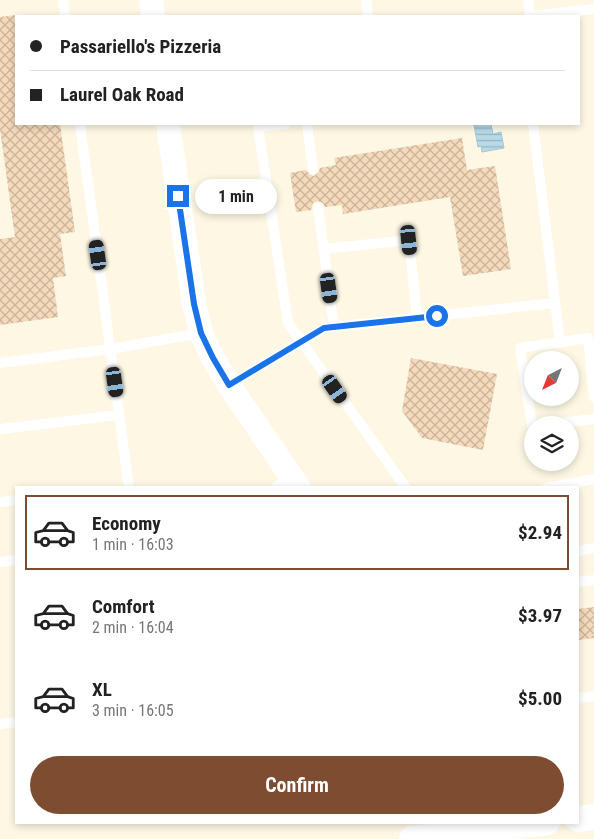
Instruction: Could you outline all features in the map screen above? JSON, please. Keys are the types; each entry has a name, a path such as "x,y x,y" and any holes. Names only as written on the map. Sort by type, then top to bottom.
{"main road":[{"path":"579,819 594,817"},
{"path":"417,835 527,824"}],"street":[{"path":"151,0 153,15"},
{"path":"168,125 194,304 201,333 213,358 288,484"}],"lane":[{"path":"63,0 65,15"},
{"path":"366,0 368,15"},
{"path":"528,0 531,15"},
{"path":"540,15 594,9"},
{"path":"80,125 129,486"},
{"path":"277,125 258,127 288,323 405,486"},
{"path":"307,125 313,169"},
{"path":"533,125 560,342"},
{"path":"318,208 334,327"},
{"path":"324,249 409,240 417,318"},
{"path":"229,385 324,328 555,303"},
{"path":"0,363 111,349 201,333"},
{"path":"530,416 520,348 588,338 594,397"},
{"path":"0,429 119,415"},
{"path":"579,421 594,419"},
{"path":"558,486 594,480"},
{"path":"0,502 15,500"},
{"path":"579,551 594,548"},
{"path":"0,562 15,560"},
{"path":"579,582 594,580"},
{"path":"579,698 594,696"},
{"path":"0,724 15,722"}],"water":[{"path":"474,125 491,125 493,134 501,132 504,148 482,152 481,146 478,147"}],"building":[{"path":"15,15 15,125 60,125 75,232 60,234 66,276 53,278 58,317 0,325 0,239 15,237 0,129 0,17"},
{"path":"462,138 467,170 495,166 511,269 463,276 450,197 343,214 342,205 325,207 323,203 318,201 313,203 311,210 296,212 290,173 306,170 310,175 314,176 319,172 320,168 336,165 334,158"},
{"path":"411,358 497,374 483,450 422,438 402,411"},
{"path":"594,607 594,638 579,640 579,609"}],"route":[{"path":"178,196 194,304 201,333 229,385 324,328 437,316"}]}
